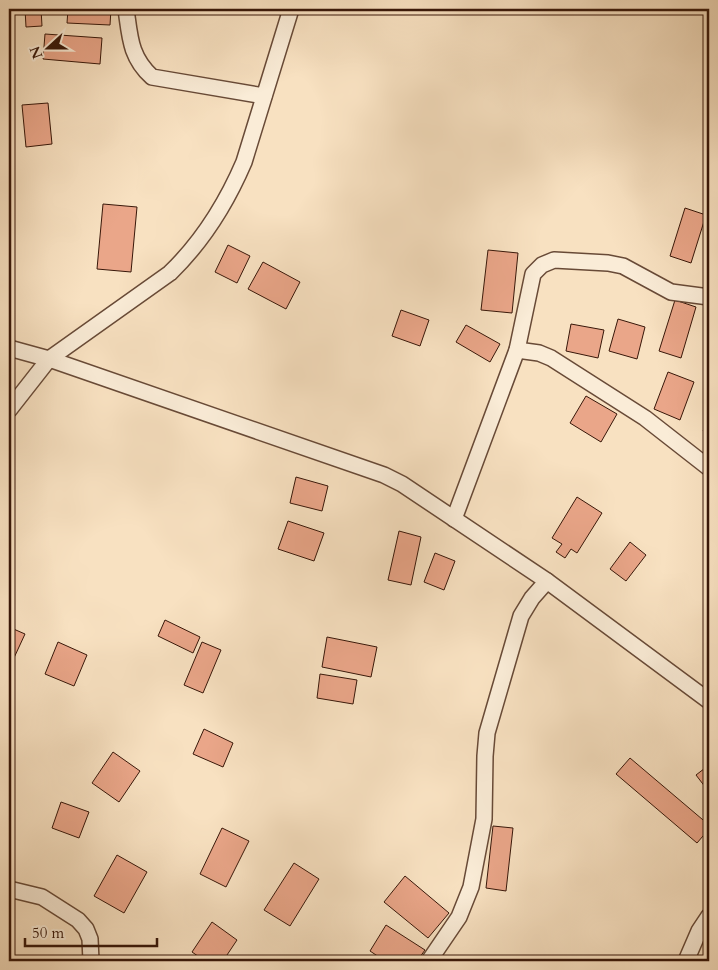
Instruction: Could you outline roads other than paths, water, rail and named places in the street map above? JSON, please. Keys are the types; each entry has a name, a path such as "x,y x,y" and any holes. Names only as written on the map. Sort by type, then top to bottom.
{"street":[{"path":"126,9 132,50 142,67 152,77 264,96"},
{"path":"9,410 50,359 170,274 206,232 235,184 244,162 291,9"},
{"path":"454,520 516,350 533,274 542,265 554,260 608,263 623,266 671,292 709,297"},
{"path":"9,348 50,359 384,475 402,484 547,581 709,701"},
{"path":"516,350 540,353 551,358 645,418 709,468"},
{"path":"429,961 459,917 471,888 484,819 485,756 488,733 521,616 532,598 547,581"},
{"path":"9,889 42,897 78,920 86,929 90,939 91,961"},
{"path":"686,961 699,931 709,916"}]}
